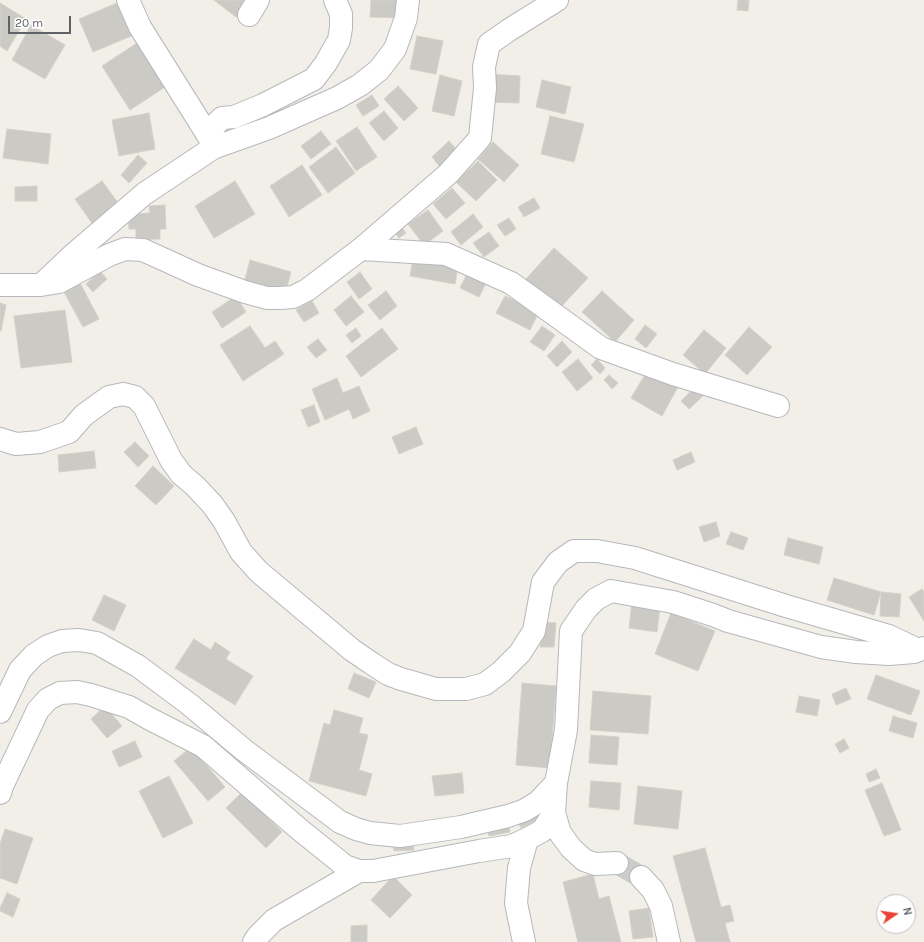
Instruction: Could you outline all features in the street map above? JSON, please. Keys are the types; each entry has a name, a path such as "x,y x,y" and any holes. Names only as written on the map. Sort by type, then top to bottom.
{"street":[{"path":"128,0 140,27 211,142"},
{"path":"211,142 215,125 222,118 234,117 263,105 314,79 326,63 338,40 341,28 341,14 335,0"},
{"path":"42,285 81,248 144,194 211,142 269,128 337,98 360,85 379,70 395,50 406,18 408,0"},
{"path":"0,285 42,285 58,282 108,255 125,249 143,250 198,275 267,298 293,297 307,290 361,249 448,174 480,138 486,88 484,67 489,44 557,0"},
{"path":"361,249 446,254 511,283 601,348 673,374 778,406"},
{"path":"0,439 16,444 40,442 69,432 84,415 109,397 123,394 135,397 144,406 171,460 181,474 212,504 224,520 241,552 259,572 352,650 370,663 401,680 436,690 466,689 485,684 520,653 534,631 543,582 558,562 574,551 597,551 636,558 722,584 786,606 889,636 921,649"},
{"path":"617,863 595,864 584,860 571,848 560,832 554,813 556,783 566,730 571,631 586,609 596,599 611,591 673,602 728,621 822,648 889,654 914,652 921,649"},
{"path":"0,712 20,670 34,655 48,646 62,641 79,640 97,643 138,666 189,704 289,785 340,822 356,829 383,835 400,836 487,822 525,810 538,802 556,783"},
{"path":"0,793 38,710 48,699 60,693 76,692 129,707 203,746 299,829 345,866 359,871 373,871 479,850 512,846 542,831 554,813"},
{"path":"524,942 516,903 519,868 527,839"},
{"path":"254,942 274,920 359,871"},
{"path":"641,877 653,890 661,906 669,942"}],"building":[{"path":"214,0 249,0 236,17"},
{"path":"371,0 402,0 402,18 370,17"},
{"path":"738,0 749,0 748,11 737,10"},
{"path":"122,1 136,34 93,52 79,19"},
{"path":"0,3 26,19 7,51 0,46"},
{"path":"31,25 65,45 45,79 12,60"},
{"path":"417,36 443,41 436,74 410,69"},
{"path":"140,41 168,85 130,110 102,66"},
{"path":"489,74 520,76 519,103 488,102"},
{"path":"440,75 462,81 454,116 432,111"},
{"path":"542,80 571,87 565,114 536,107"},
{"path":"398,86 418,108 404,121 384,99"},
{"path":"372,95 379,106 363,116 356,105"},
{"path":"384,111 398,128 384,141 369,123"},
{"path":"149,113 155,149 119,156 112,120"},
{"path":"550,116 584,124 574,162 541,154"},
{"path":"357,127 377,157 356,171 336,141"},
{"path":"7,129 51,134 48,164 3,158"},
{"path":"321,131 331,144 311,159 301,146"},
{"path":"449,141 457,150 440,167 432,157"},
{"path":"493,142 519,165 504,182 478,159"},
{"path":"336,147 355,173 328,193 309,167"},
{"path":"138,155 147,163 129,183 121,175"},
{"path":"478,161 497,180 476,201 456,182"},
{"path":"302,165 322,195 289,217 270,186"},
{"path":"102,181 121,207 94,226 75,199"},
{"path":"235,181 255,214 214,238 195,206"},
{"path":"37,186 37,201 15,201 15,187"},
{"path":"452,188 465,203 446,219 433,204"},
{"path":"534,198 540,208 524,217 518,207"},
{"path":"165,205 166,229 160,229 160,239 136,240 136,229 129,229 128,214 150,213 149,206"},
{"path":"428,210 443,231 424,245 408,224"},
{"path":"473,214 483,227 461,245 451,232"},
{"path":"509,218 516,229 505,236 497,225"},
{"path":"399,224 406,233 399,238 393,230"},
{"path":"489,232 499,246 484,257 473,243"},
{"path":"554,248 588,278 558,310 525,280"},
{"path":"413,259 458,266 455,284 410,276"},
{"path":"250,260 291,272 285,294 244,283"},
{"path":"100,271 107,279 93,292 86,284"},
{"path":"360,272 372,289 359,299 347,282"},
{"path":"468,272 487,281 479,297 460,288"},
{"path":"80,283 99,319 83,327 64,292"},
{"path":"386,291 397,306 380,320 368,305"},
{"path":"602,291 634,320 615,342 582,312"},
{"path":"236,296 246,312 222,328 212,312"},
{"path":"351,296 364,312 346,326 334,310"},
{"path":"505,296 539,312 530,330 496,313"},
{"path":"312,301 319,313 304,322 296,310"},
{"path":"0,303 6,305 1,331 0,331"},
{"path":"65,310 72,362 21,368 14,316"},
{"path":"645,325 657,334 646,348 635,339"},
{"path":"250,326 265,348 275,341 284,354 243,381 220,345"},
{"path":"542,326 555,335 544,351 530,342"},
{"path":"749,327 772,347 747,375 725,355"},
{"path":"356,328 361,336 352,343 346,335"},
{"path":"382,328 398,349 361,377 346,356"},
{"path":"704,330 726,348 705,374 683,355"},
{"path":"318,339 327,350 316,358 307,347"},
{"path":"562,341 572,352 557,367 547,356"},
{"path":"578,359 593,378 577,391 562,372"},
{"path":"597,359 605,368 600,374 591,365"},
{"path":"649,368 679,385 662,416 631,398"},
{"path":"609,375 618,383 612,389 604,380"},
{"path":"337,378 343,393 359,386 370,411 353,419 349,409 325,420 312,389"},
{"path":"697,385 705,394 689,409 681,401"},
{"path":"314,405 320,422 308,427 301,410"},
{"path":"416,427 423,444 399,454 392,437"},
{"path":"135,442 149,456 138,467 124,452"},
{"path":"94,451 96,468 59,472 58,455"},
{"path":"691,452 695,462 677,470 673,460"},
{"path":"153,466 174,486 156,505 135,486"},
{"path":"716,522 720,536 704,542 699,527"},
{"path":"731,532 748,538 743,550 726,544"},
{"path":"788,538 823,547 819,564 784,555"},
{"path":"834,578 881,592 874,615 827,600"},
{"path":"922,589 924,592 924,621 909,597"},
{"path":"881,592 901,594 899,617 880,616"},
{"path":"104,595 126,605 114,631 92,620"},
{"path":"632,602 660,607 657,632 629,628"},
{"path":"671,613 715,631 698,671 655,654"},
{"path":"542,622 556,623 554,647 540,647"},
{"path":"194,639 211,650 215,642 230,652 226,659 253,676 235,705 175,668"},
{"path":"354,673 376,682 369,698 348,689"},
{"path":"876,675 920,691 911,715 867,699"},
{"path":"522,683 556,686 550,768 516,765"},
{"path":"846,688 851,699 836,705 832,694"},
{"path":"593,691 651,696 648,734 590,730"},
{"path":"799,696 820,700 817,716 796,712"},
{"path":"105,706 122,726 107,738 91,719"},
{"path":"334,710 363,718 359,733 368,735 359,770 372,774 366,796 309,781 324,723 330,725"},
{"path":"893,716 917,723 913,738 889,731"},
{"path":"591,735 619,737 617,765 589,763"},
{"path":"844,739 849,748 840,753 835,744"},
{"path":"135,741 142,757 119,767 112,751"},
{"path":"191,747 225,787 208,801 174,761"},
{"path":"876,769 880,778 869,782 866,774"},
{"path":"462,773 464,793 435,796 432,776"},
{"path":"169,776 193,823 163,838 139,791"},
{"path":"591,781 621,783 619,810 589,807"},
{"path":"882,783 901,830 884,836 865,790"},
{"path":"638,786 682,791 678,829 634,824"},
{"path":"242,792 282,832 266,848 226,808"},
{"path":"540,808 544,816 521,828 517,820"},
{"path":"508,823 510,832 489,836 487,827"},
{"path":"5,829 33,838 17,884 0,878 0,844"},
{"path":"413,843 414,850 394,851 393,844"},
{"path":"705,848 721,907 730,905 734,921 725,923 730,942 696,942 673,856"},
{"path":"593,874 599,899 609,896 621,942 578,942 563,882"},
{"path":"393,876 412,895 390,918 371,900"},
{"path":"7,893 20,899 13,917 0,911"},
{"path":"649,908 653,937 633,939 629,911"},
{"path":"367,925 367,942 351,942 351,926"}],"tunnel":[{"path":"617,863 641,877"}]}
